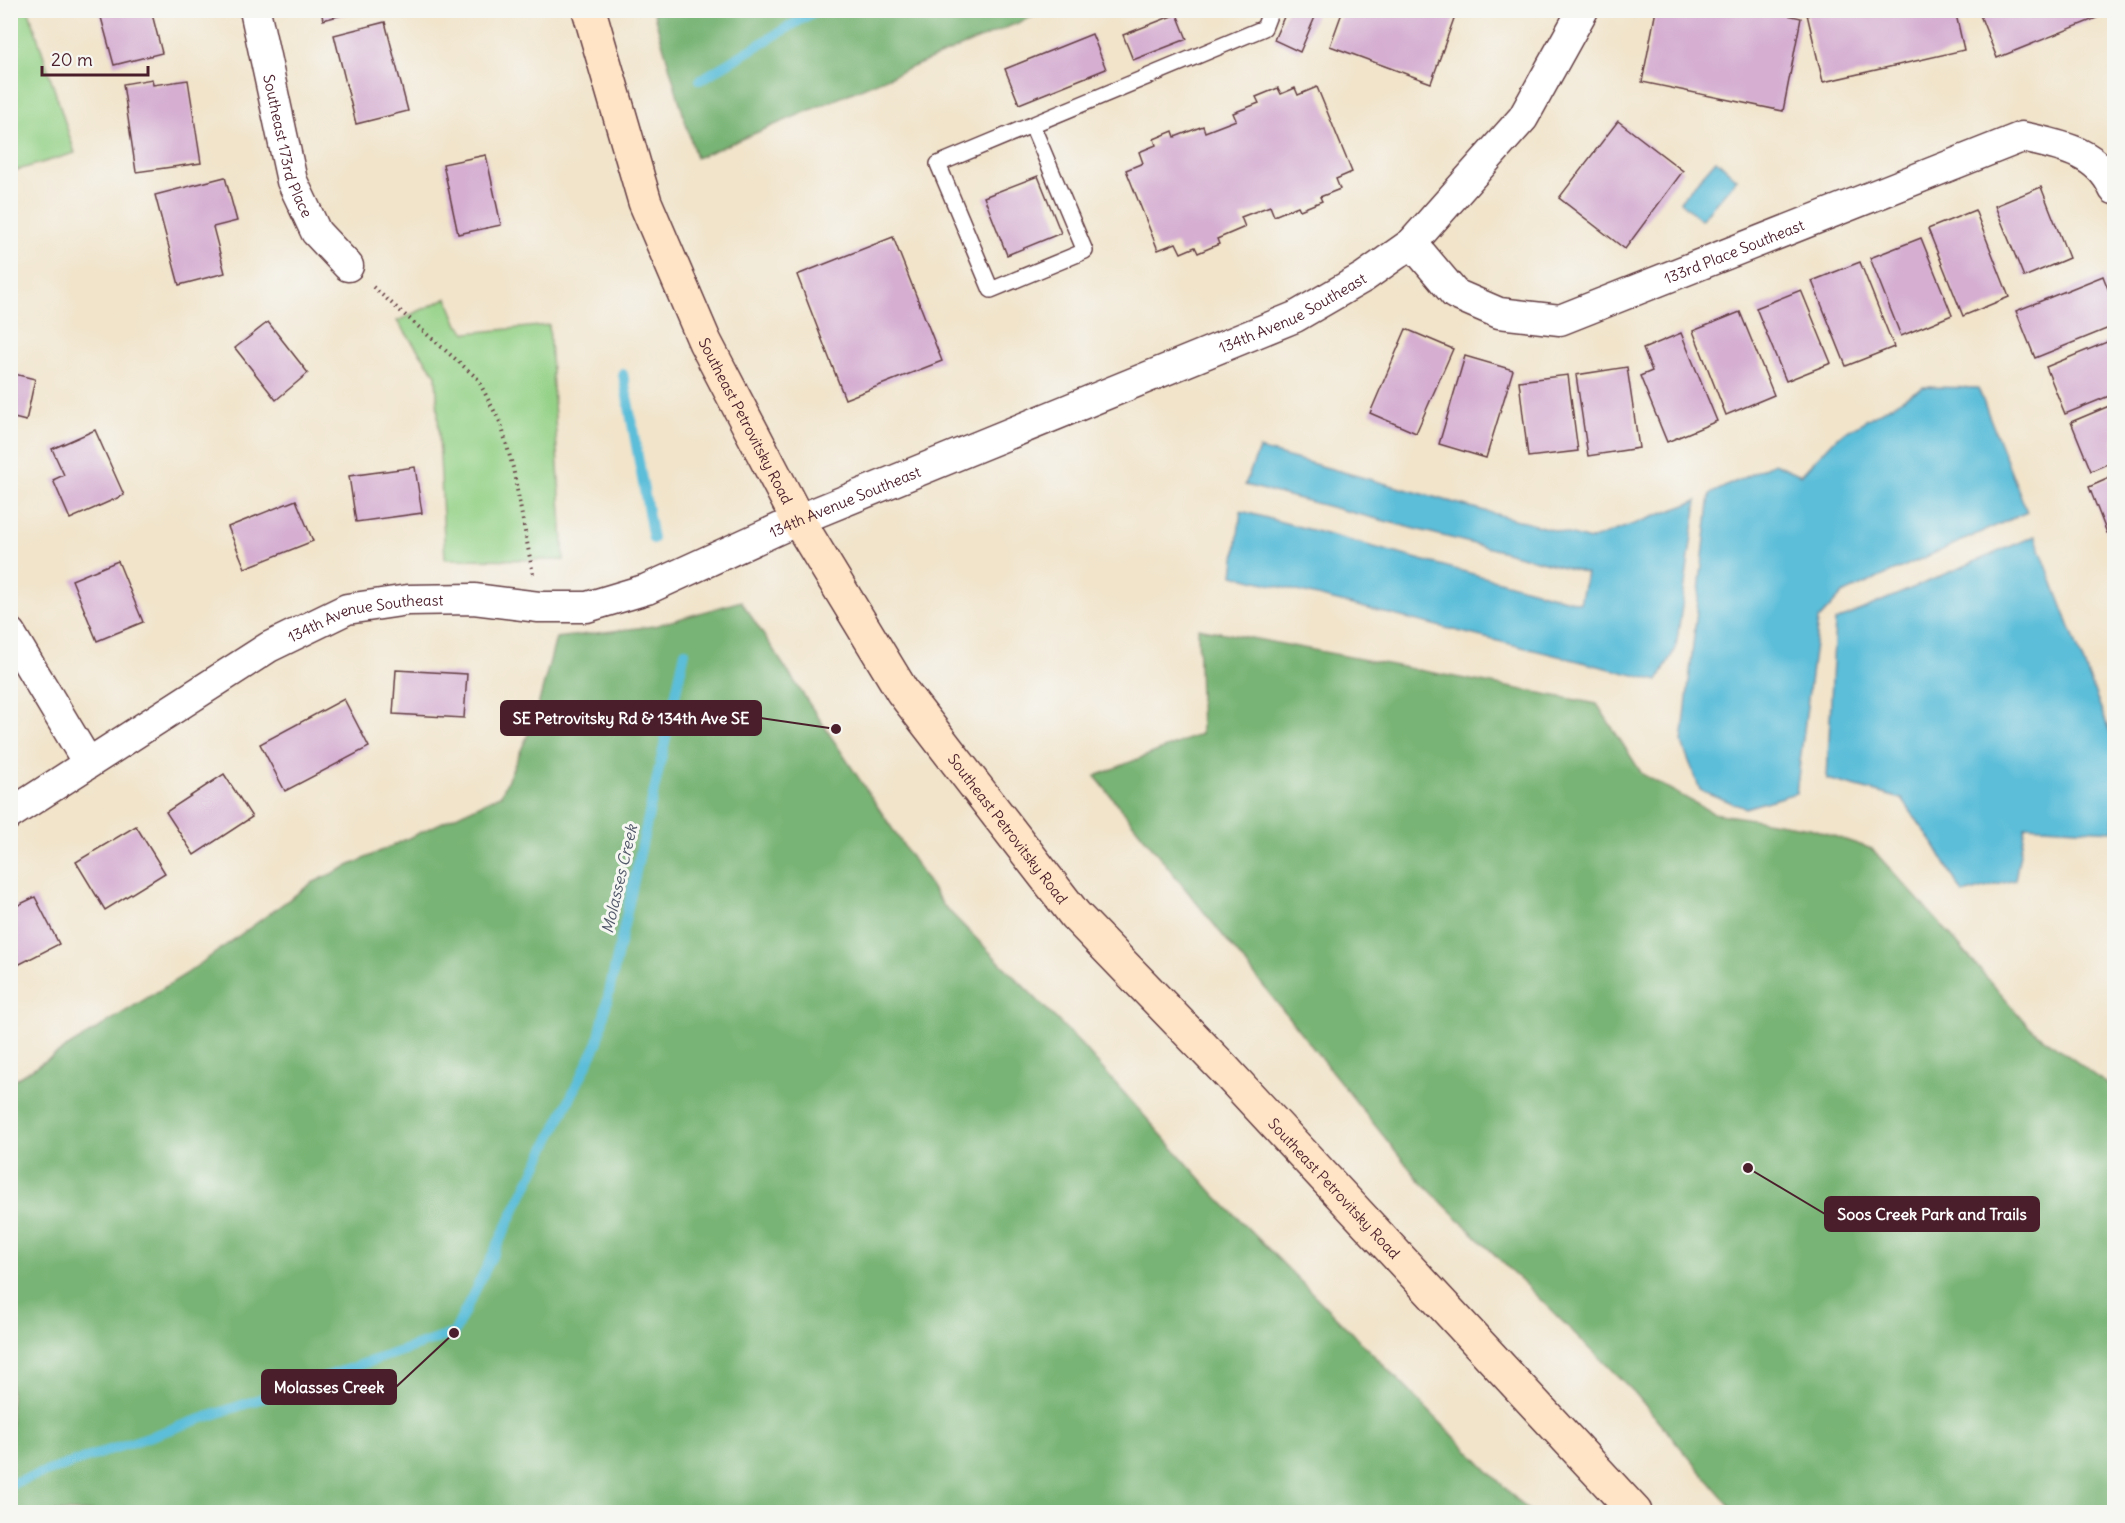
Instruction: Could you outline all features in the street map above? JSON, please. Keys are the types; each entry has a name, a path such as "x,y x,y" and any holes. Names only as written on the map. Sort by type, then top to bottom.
{"main road":[{"name":"Southeast Petrovitsky Road","path":"589,10 645,202 705,342 798,520 903,691 1075,915 1223,1068 1635,1512"}],"street":[{"name":"Southeast 173rd Place","path":"255,10 292,181 316,232 348,266"},
{"name":"134th Avenue Southeast","path":"10,814 269,647 347,609 408,600 474,598 539,608 587,607 647,589 798,520 1295,317 1364,277 1412,243 1522,118 1583,10"},
{"name":"133rd Place Southeast","path":"1412,243 1455,294 1498,313 1560,320 2022,137 2073,148 2108,174 2115,189"},
{"path":"10,633 88,763"}],"lane":[{"path":"1032,125 1085,251 992,290 938,164 1264,28 1270,10"}],"path":[{"path":"348,266 477,378 501,424 513,468 539,608"}],"green space":[{"path":"11,10 29,11 75,153 11,172"},
{"path":"653,10 1036,11 1032,17 696,158"},
{"path":"447,298 458,325 467,333 549,325 564,560 445,559 436,375 397,321"},
{"path":"741,601 943,905 1075,1038 1216,1196 1529,1512 11,1512 11,1082 186,974 312,883 501,795 534,721 556,638 654,626"},
{"path":"1198,628 1597,704 1642,774 1713,813 1810,828 1872,849 2030,1028 2114,1089 2114,1512 1735,1512 1634,1392 1418,1179 1095,776 1201,734"}],"water":[{"path":"1716,160 1737,179 1701,220 1680,201"},
{"path":"1923,387 1978,388 2027,512 1842,594 1818,620 1796,793 1745,808 1700,790 1682,743 1710,494 1774,463 1801,475 1837,437"},
{"path":"1259,449 1590,540 1697,501 1676,647 1658,681 1233,575 1241,511 1580,603 1587,573 1245,485"},
{"path":"2035,536 2114,743 2114,831 2025,826 2015,880 1963,894 1933,843 1902,799 1827,779 1835,621"}],"building":[{"path":"99,10 151,10 162,53 114,65"},
{"path":"321,10 357,10 357,11 323,20"},
{"path":"1287,10 1318,10 1300,52 1274,40"},
{"path":"1343,10 1457,10 1431,83 1330,46"},
{"path":"1656,10 1765,10 1801,18 1783,111 1642,82"},
{"path":"1806,10 1955,10 1964,50 1823,82"},
{"path":"1978,10 2114,10 2114,11 1997,58"},
{"path":"1177,14 1187,39 1133,60 1123,35"},
{"path":"385,22 408,111 356,124 334,35"},
{"path":"1092,34 1106,69 1019,104 1005,69"},
{"path":"152,79 153,85 188,80 201,163 136,172 123,84"},
{"path":"1317,87 1352,172 1336,179 1340,189 1320,197 1322,201 1300,210 1298,206 1274,216 1270,206 1241,217 1245,227 1217,239 1219,244 1198,253 1195,247 1181,253 1176,243 1158,250 1126,170 1143,163 1139,152 1156,145 1154,139 1173,131 1175,137 1203,126 1205,132 1236,120 1233,113 1259,103 1256,97 1278,88 1281,94 1295,88 1298,95"},
{"path":"1618,121 1683,171 1625,249 1559,198"},
{"path":"486,155 501,225 458,234 443,164"},
{"path":"1038,176 1061,233 1007,255 984,197"},
{"path":"225,177 237,221 213,227 225,273 179,285 155,195"},
{"path":"2041,187 2069,258 2024,277 1995,206"},
{"path":"1975,210 2009,297 1963,316 1928,229"},
{"path":"893,237 942,361 845,399 797,275"},
{"path":"1921,238 1952,315 1901,336 1870,258"},
{"path":"1860,262 1894,347 1846,366 1812,281"},
{"path":"2103,276 2114,304 2114,326 2035,358 2016,311"},
{"path":"1801,290 1831,363 1786,381 1756,308"},
{"path":"1740,312 1774,395 1726,415 1693,331"},
{"path":"268,322 308,373 276,400 235,348"},
{"path":"1406,329 1453,349 1416,433 1370,413"},
{"path":"1681,333 1717,421 1667,442 1640,376 1652,371 1643,349"},
{"path":"2114,339 2114,394 2065,414 2046,367"},
{"path":"1465,356 1513,370 1486,458 1439,444"},
{"path":"1627,367 1639,448 1588,456 1576,375"},
{"path":"10,373 35,379 26,421 10,417"},
{"path":"1568,375 1578,451 1528,457 1519,381"},
{"path":"2114,404 2114,461 2091,471 2071,422"},
{"path":"95,430 124,495 70,519 53,480 64,475 52,449"},
{"path":"415,467 422,513 356,522 349,476"},
{"path":"2114,476 2114,530 2107,533 2089,487"},
{"path":"296,500 313,541 245,568 228,527"},
{"path":"118,561 143,622 97,641 72,580"},
{"path":"396,670 467,674 464,718 393,714"},
{"path":"344,699 369,747 285,791 260,744"},
{"path":"224,774 252,817 194,855 166,812"},
{"path":"136,826 165,873 105,910 76,862"},
{"path":"35,897 59,944 10,969 10,909"}],"waterway":[{"name":"Molasses Creek","path":"700,80 817,10"},
{"name":"Molasses Creek","path":"623,374 653,539"},
{"name":"Molasses Creek","path":"10,1484 454,1333 598,1042 685,652"}],"place":[{"name":"SE Petrovitsky Rd & 134th Ave SE","path":"836,729"},
{"name":"Soos Creek Park and Trails","path":"1748,1168"},
{"name":"Molasses Creek","path":"454,1333"}]}
